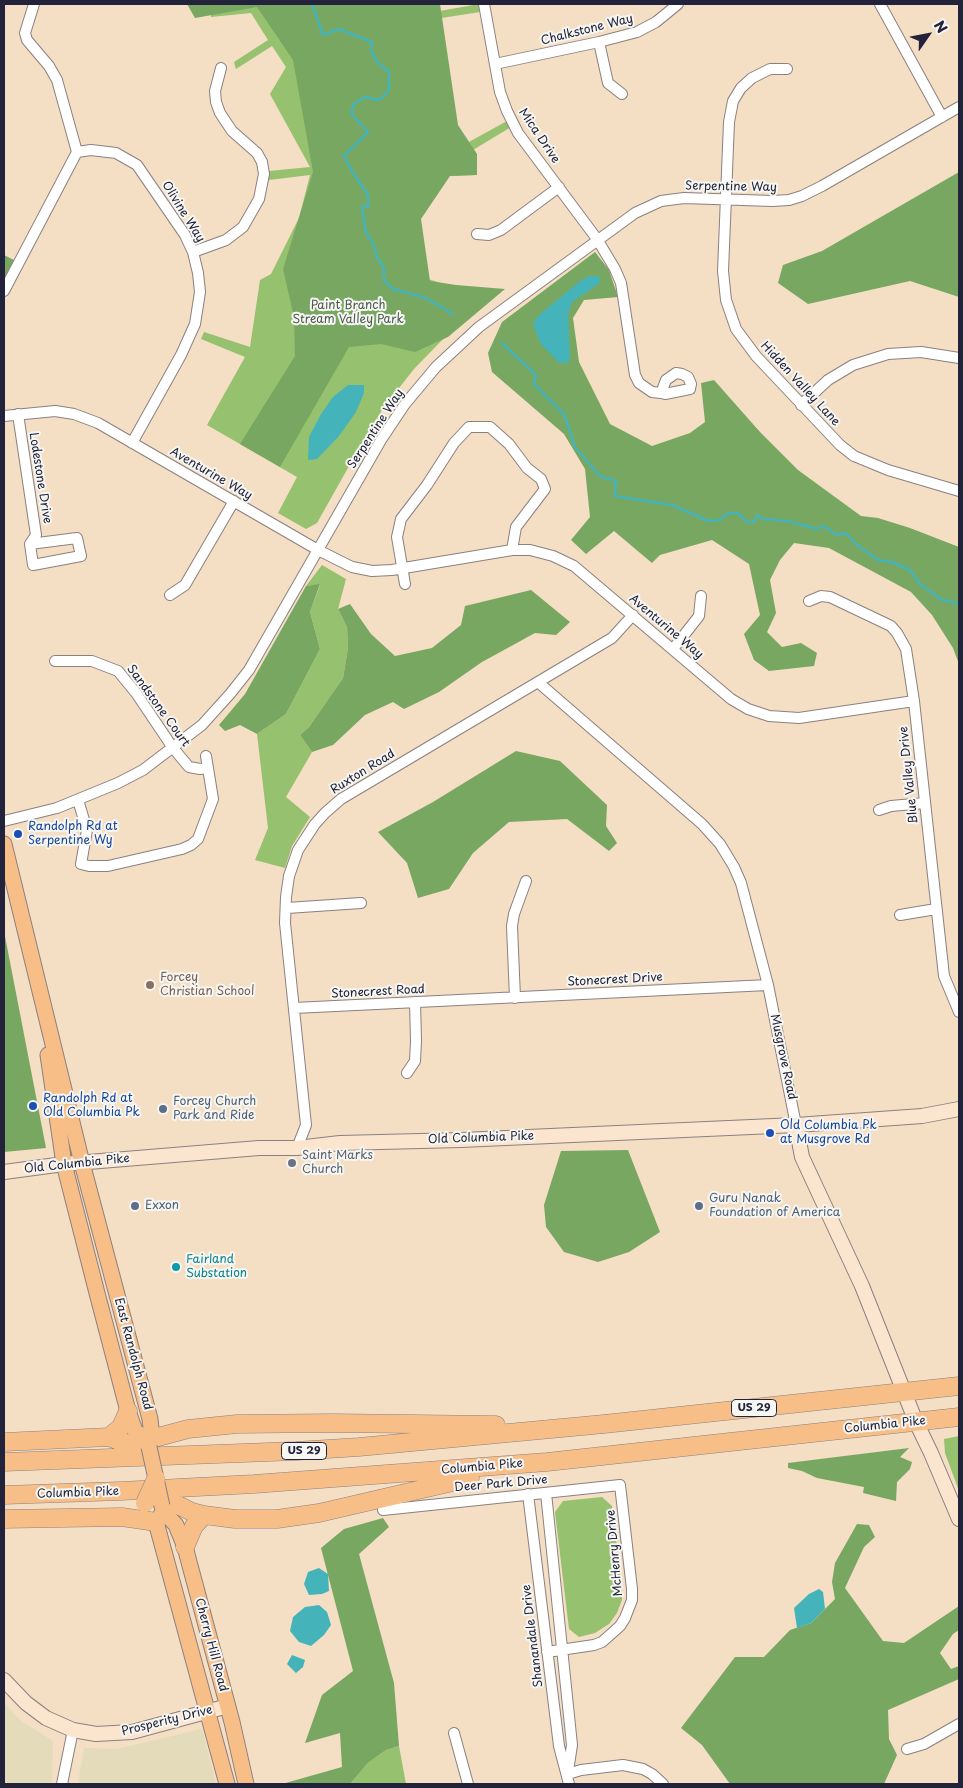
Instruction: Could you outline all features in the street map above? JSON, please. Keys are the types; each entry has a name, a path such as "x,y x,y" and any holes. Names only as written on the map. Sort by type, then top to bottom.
{"highway":[{"name":"US 29","path":"4,1462 296,1451 368,1446 604,1424 959,1386"},
{"path":"110,1438 121,1427 128,1411"},
{"name":"Columbia Pike","path":"4,1495 254,1484 547,1462 959,1417"},
{"path":"4,1442 110,1438 147,1447 188,1429 237,1424 604,1424"},
{"path":"4,1519 122,1517 160,1503 204,1515 255,1520 277,1520 547,1462"},
{"path":"184,1547 194,1526 204,1515"}],"main road":[{"name":"East Randolph Road","path":"4,844 82,1163 150,1419 151,1428 147,1447"},
{"name":"East Randolph Road","path":"41,994 49,1069 64,1164 128,1411 136,1431 147,1447"},
{"name":"Old Columbia Pike","path":"4,1172 64,1164 259,1148 297,1148 340,1143 461,1140 796,1124 922,1116 959,1109"},
{"name":"Musgrove Road","path":"796,1124 802,1157 862,1286 916,1422 959,1519"},
{"name":"Cherry Hill Road","path":"147,1447 207,1712 227,1784"},
{"name":"Cherry Hill Road","path":"160,1503 176,1525 184,1547 228,1706 246,1784"},
{"name":"Prosperity Drive","path":"4,1680 36,1712 73,1730 96,1734 124,1733 228,1706"}],"street":[{"path":"4,290 77,152 57,80 49,66 27,40 25,33 34,4"},
{"name":"Mica Drive","path":"484,4 500,92 507,111 518,133 559,187 616,269 621,283 635,376 639,383 649,390 661,394"},
{"name":"Chalkstone Way","path":"495,64 637,32 656,22 678,4"},
{"path":"880,4 942,117"},
{"path":"599,42 608,83 622,94"},
{"path":"193,252 226,240 243,227 259,199 264,174 262,162 257,153 232,131 220,113 215,91 220,68"},
{"name":"Hidden Valley Lane","path":"788,69 770,69 752,78 741,88 733,102 729,122 723,271 726,300 736,329 756,356 840,445 854,456 888,470 959,492"},
{"name":"Serpentine Way","path":"4,821 57,808 118,784 143,770 202,725 249,670 381,440 405,404 436,367 475,330 635,213 661,201 684,198 772,201 789,200 802,196 959,108"},
{"name":"Olivine Way","path":"77,152 90,150 116,153 138,165 185,235 193,252 198,273 200,292 195,324 181,355 132,443"},
{"path":"477,234 489,235 500,230 559,187"},
{"path":"802,405 828,380 853,365 888,354 921,352 959,358"},
{"name":"Aventurine Way","path":"4,416 55,411 74,414 98,424 318,550 352,567 392,570 512,550 530,550 552,556 574,566 731,699 748,709 769,716 799,718 914,701"},
{"name":"Lodestone Drive","path":"18,414 36,535 30,544 33,564 81,556 76,538 30,544"},
{"path":"404,584 397,537 400,519 427,485 454,443 469,427 490,428 509,444 527,468 541,479 545,489 516,527 512,550"},
{"path":"170,595 185,585 234,501"},
{"path":"673,649 699,616 701,596"},
{"name":"Blue Valley Drive","path":"809,601 821,596 830,597 891,626 906,648 914,701 944,976 956,1000 959,1012"},
{"name":"Ruxton Road","path":"297,1148 306,1125 285,923 289,876 298,850 315,824 342,799 612,638 633,615"},
{"name":"Sandstone Court","path":"55,661 92,661 118,670 173,748 189,767 208,768"},
{"name":"Musgrove Road","path":"539,683 702,824 720,844 734,867 741,883 768,985 796,1124"},
{"path":"78,800 87,830 81,864 108,866 182,849 191,845 198,838 213,799 206,756"},
{"path":"879,810 891,806 925,803"},
{"path":"515,998 513,920 526,881"},
{"path":"287,908 361,903"},
{"path":"900,915 936,909"},
{"name":"Stonecrest Drive","path":"463,1001 768,985"},
{"name":"Stonecrest Road","path":"294,1008 463,1001"},
{"path":"407,1074 415,1061 415,1002"},
{"name":"Deer Park Drive","path":"384,1510 620,1485"},
{"name":"McHenry Drive","path":"547,1652 594,1645 602,1642 626,1618 632,1600 632,1590 620,1485"},
{"path":"546,1493 572,1745 568,1779"},
{"name":"Shanandale Drive","path":"528,1494 559,1746 568,1779"},
{"path":"907,1749 924,1744 959,1724"},
{"path":"62,1784 73,1730"},
{"path":"454,1733 468,1784"},
{"path":"568,1779 581,1770 623,1765 643,1769 663,1784"}],"shaded area":[{"path":"4,1703 21,1721 53,1741 52,1784 4,1784"},
{"path":"202,1729 216,1784 78,1784 84,1748 117,1749"}],"green space":[{"name":"Paint Branch Stream Valley Park","path":"187,4 440,4 458,125 477,154 477,175 450,176 421,219 430,281 505,289 448,337 415,352 381,344 349,347 280,467 240,444 295,356 294,317 283,269 313,172 293,60 257,7 195,18"},
{"name":"Paint Branch Stream Valley Park","path":"432,4 434,12 479,4 480,12 435,19 456,129 467,143 507,121 511,127 473,150 475,175 449,176 418,216 428,279 450,286 447,335 414,369 384,407 317,523 306,529 278,513 297,477 207,425 245,357 201,339 204,332 250,347 260,280 271,274 299,218 310,175 269,180 269,171 310,167 270,94 286,67 272,46 236,69 234,62 268,40 251,13 211,17 211,5"},
{"path":"959,172 959,297 910,281 808,304 778,283 783,265 822,251"},
{"path":"595,252 609,270 618,297 584,300 573,318 579,362 610,424 652,446 690,433 705,422 701,383 714,380 760,432 798,470 861,516 878,518 910,528 959,547 959,664 953,648 932,615 911,592 829,548 794,543 780,560 770,580 776,613 767,632 782,647 801,643 817,653 814,666 769,671 754,660 744,634 760,615 749,564 712,540 660,555 652,563 614,531 586,554 571,540 590,517 585,469 564,434 492,372 488,353 502,322"},
{"path":"4,255 14,260 4,280"},
{"path":"322,565 346,579 338,609 347,627 348,648 343,678 309,727 300,735 312,752 286,797 310,817 292,846 285,868 255,860 268,828 257,734 286,714 320,649 310,612 320,585 306,586"},
{"path":"320,584 310,612 320,649 286,714 257,734 240,725 225,731 219,725 245,694 306,586"},
{"path":"531,590 570,622 556,635 535,633 482,662 439,692 404,709 393,702 365,715 333,745 312,752 300,735 309,727 343,678 348,648 347,627 338,609 350,604 371,634 395,656 432,648 461,625 465,606"},
{"path":"516,751 560,761 607,805 606,826 617,843 609,851 567,819 509,822 473,853 449,889 418,898 407,863 378,832 433,802"},
{"path":"4,931 46,1148 4,1152"},
{"path":"628,1150 660,1232 629,1252 598,1262 564,1252 546,1227 544,1205 561,1151"},
{"path":"959,1436 959,1491 945,1453 944,1439"},
{"path":"909,1448 900,1457 912,1462 910,1469 897,1482 896,1501 863,1493 864,1487 817,1478 802,1471 788,1468 788,1463"},
{"path":"602,1497 612,1506 622,1600 617,1613 609,1624 595,1633 579,1637 569,1629 555,1512 563,1501"},
{"path":"383,1518 389,1527 359,1554 394,1683 399,1746 386,1750 368,1763 350,1784 282,1784 342,1767 340,1733 305,1743 322,1695 353,1671 321,1548 344,1529"},
{"path":"857,1524 869,1525 875,1537 864,1547 845,1588 883,1641 904,1643 959,1606 959,1630 953,1634 940,1653 951,1669 959,1666 959,1679 888,1710 889,1739 897,1755 884,1784 730,1784 702,1745 681,1728 735,1657 764,1657 790,1630 811,1623 835,1599 832,1582 835,1563"},
{"path":"399,1746 406,1784 350,1784 368,1763 386,1750"}],"water":[{"path":"590,276 598,276 601,281 572,302 568,314 570,360 567,363 559,363 540,343 533,324 538,316 580,281"},
{"path":"348,385 364,385 364,393 356,412 339,436 317,459 308,460 309,437 321,414 333,397"},
{"path":"319,1568 328,1574 329,1591 322,1594 309,1595 304,1584 308,1572"},
{"path":"819,1589 823,1592 825,1609 811,1623 797,1628 794,1608 809,1594"},
{"path":"319,1605 327,1612 331,1625 324,1635 311,1646 299,1642 290,1631 293,1617 305,1607"},
{"path":"292,1655 305,1660 303,1667 296,1673 287,1664"}],"waterway":[{"path":"312,4 323,35 339,29 372,42 371,51 378,63 389,72 389,90 380,100 365,97 354,104 351,113 368,132 344,156 368,195 368,207 362,207 366,233 373,243 377,257 384,268 384,280 393,289 426,298 453,314"},
{"path":"502,343 536,375 534,384 564,414 575,447 600,476 616,481 615,496 672,505 709,521 720,520 728,513 738,513 747,522 754,522 757,515 763,519 788,521 817,529 823,526 837,535 846,533 857,545 880,561 890,561 910,570 920,584 942,600 959,605"}],"place":[{"name":"Randolph Rd at Serpentine Wy","path":"18,834"},
{"name":"Forcey Christian School","path":"150,985"},
{"name":"Randolph Rd at Old Columbia Pk","path":"33,1106"},
{"name":"Forcey Church Park and Ride","path":"163,1109"},
{"name":"Old Columbia Pk at Musgrove Rd","path":"770,1133"},
{"name":"Saint Marks Church","path":"292,1163"},
{"name":"Exxon","path":"135,1206"},
{"name":"Guru Nanak Foundation of America","path":"699,1206"},
{"name":"Fairland Substation","path":"176,1267"}]}
